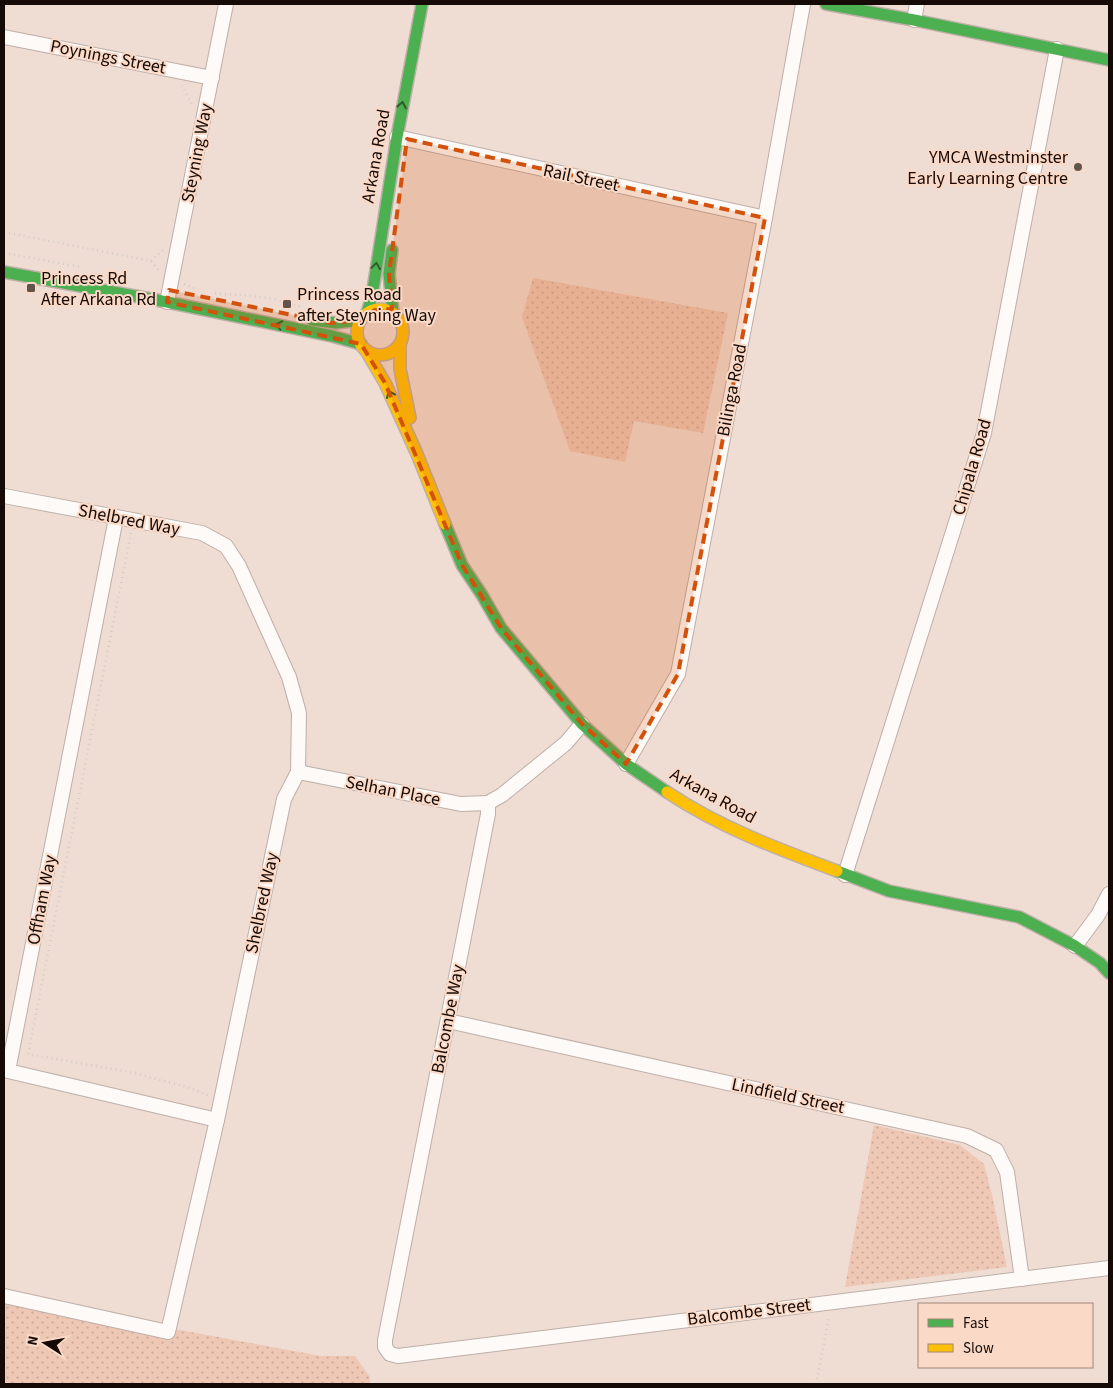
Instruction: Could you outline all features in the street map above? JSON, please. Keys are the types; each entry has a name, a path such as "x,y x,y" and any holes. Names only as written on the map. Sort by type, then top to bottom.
{"main road":[{"name":"Arkana Road","path":"364,316 372,296 402,138 422,4"},
{"path":"826,4 1109,60"},
{"name":"Arkana Road","path":"401,185 402,138 429,26"},
{"path":"393,313 389,274 394,239"},
{"path":"4,272 169,291 332,336 363,346 376,354 390,353 400,344 402,339 403,327 401,321 393,313 384,309 375,310 346,323 332,323 306,314"},
{"path":"363,346 358,336 358,327 364,316"},
{"name":"Arkana Road","path":"400,344 400,369 417,454"},
{"name":"Arkana Road","path":"363,346 385,383 417,454 462,565 501,628 582,724 626,764 688,806 764,843 889,891 1019,918 1075,946 1109,973"}],"street":[{"name":"Steyning Way","path":"169,291 170,250 212,78 226,4"},
{"name":"Bilinga Road","path":"626,764 678,674 765,218 803,4"},
{"path":"914,20 918,4"},
{"name":"Poynings Street","path":"4,37 212,78"},
{"name":"Chipala Road","path":"846,875 984,433 1058,49"},
{"name":"Rail Street","path":"402,138 765,218"},
{"name":"Shelbred Way","path":"4,496 202,534 226,546 239,566 289,676 298,713 298,772 284,799 217,1120 168,1332 4,1296"},
{"name":"Offham Way","path":"116,518 8,1071 217,1120"},
{"path":"488,803 502,795 566,742 582,724"},
{"name":"Selhan Place","path":"298,772 461,804 488,803"},
{"name":"Balcombe Way","path":"390,1354 384,1347 384,1340 448,1022 488,814 488,803"},
{"path":"1075,946 1098,915 1109,894"},
{"name":"Lindfield Street","path":"448,1022 967,1136 996,1150 1008,1172 1022,1279"},
{"name":"Balcombe Street","path":"390,1354 398,1356 1109,1268"}],"path":[{"path":"178,79 193,105"},
{"path":"4,232 152,261 170,250"},
{"path":"4,252 89,269"},
{"path":"152,261 165,280 169,291 183,283 203,291"},
{"path":"211,292 291,302 306,314"},
{"path":"134,522 28,1054 135,1073 190,1088 208,1095 215,1086 223,1088"},
{"path":"816,1384 832,1302"}],"highlighted area":[{"path":"407,139 765,218 678,674 626,764 582,724 501,628 462,565 385,383 361,344 167,302 169,290 332,323 361,320 375,310 392,309 389,274"}],"shaded area":[{"path":"533,278 728,313 703,433 634,421 625,462 570,451 522,317"},
{"path":"874,1125 960,1145 984,1164 1007,1267 845,1287"},
{"path":"4,1292 158,1326 321,1356 355,1356 370,1377 370,1384 4,1384"}],"traffic: fast":[{"path":"367,313 372,296 397,137 422,4"},
{"path":"826,4 1109,60"},
{"path":"392,250 389,274 393,313"},
{"path":"4,272 167,302 332,336 361,344"},
{"path":"312,320 336,323 361,320"},
{"path":"445,524 462,565 501,628 582,724 626,764 667,792"},
{"path":"837,871 889,891 1019,917 1075,946 1100,963 1109,973"}],"traffic: slow":[{"path":"380,309 393,313 399,319 403,332 399,345 393,351 380,355 367,351 361,345 357,332 361,319 367,313 380,309"},
{"path":"400,344 400,369 410,418"},
{"path":"365,349 385,383 417,454 445,524"},
{"path":"667,792 728,827 771,846 837,871"}],"place":[{"name":"YMCA Westminster Early Learning Centre","path":"1078,167"},
{"name":"Princess Rd After Arkana Rd","path":"31,288"},
{"name":"Princess Road after Steyning Way","path":"287,304"}]}
